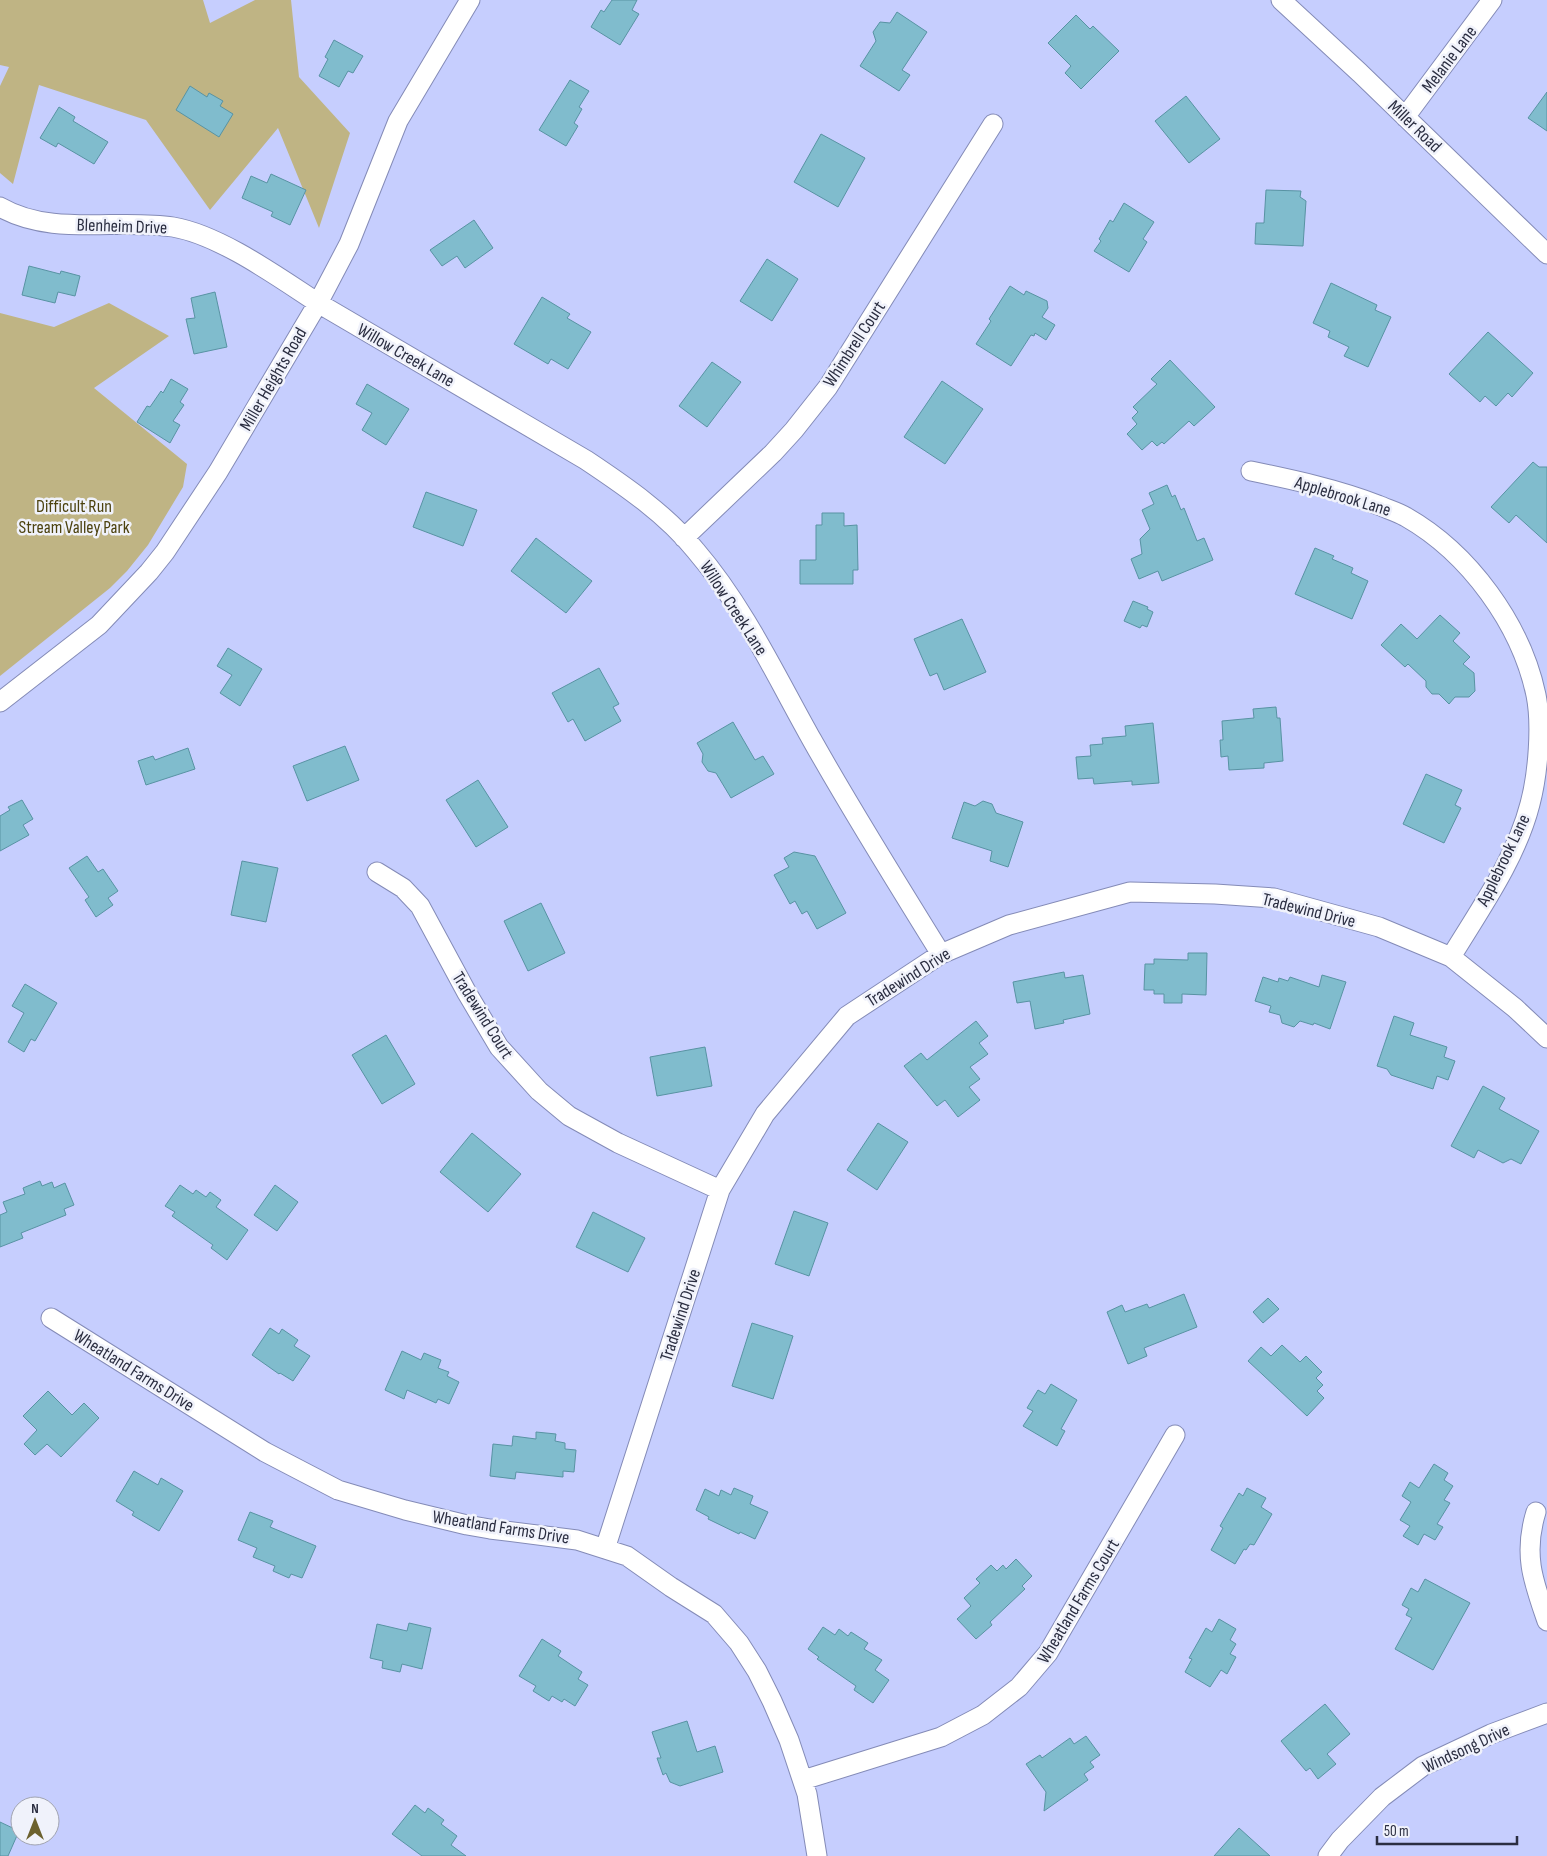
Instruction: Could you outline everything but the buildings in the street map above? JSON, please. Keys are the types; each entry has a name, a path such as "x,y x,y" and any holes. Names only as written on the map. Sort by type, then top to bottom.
{"street":[{"name":"Miller Heights Road","path":"0,702 99,624 155,565 218,472 318,303 350,244 385,150 398,121 470,0"},
{"name":"Miller Road","path":"1281,0 1547,254"},
{"name":"Melanie Lane","path":"1405,117 1492,0"},
{"name":"Whimbrell Court","path":"684,538 773,453 828,387 994,124"},
{"name":"Blenheim Drive","path":"0,207 24,218 49,223 146,224 175,227 202,235 220,243 280,278 318,303"},
{"name":"Willow Creek Lane","path":"318,303 586,460 622,484 660,515 696,550 725,589 847,802 941,954"},
{"name":"Applebrook Lane","path":"1251,471 1328,488 1406,516 1453,552 1483,583 1507,619 1525,655 1536,696 1538,726 1534,784 1530,805 1519,836 1500,875 1450,958"},
{"name":"Tradewind Court","path":"377,872 403,888 420,906 467,993 499,1047 539,1091 569,1116 618,1143 720,1190"},
{"name":"Tradewind Drive","path":"605,1549 720,1190 765,1114 847,1016 941,954 1009,925 1130,892 1215,894 1274,898 1379,928 1450,958 1515,1008 1547,1038"},
{"name":"Wheatland Farms Drive","path":"51,1318 266,1452 338,1490 405,1510 467,1525 577,1540 627,1556 714,1614 739,1643 757,1671 789,1740 803,1780 817,1856"},
{"name":"Wheatland Farms Court","path":"803,1780 941,1737 983,1715 1019,1687 1048,1653 1175,1434"},
{"path":"1536,1512 1530,1530 1531,1571 1547,1621"},
{"name":"Windsong Drive","path":"1328,1856 1340,1840 1382,1797 1423,1766 1491,1734 1547,1712"}],"green space":[{"path":"0,0 203,0 210,23 255,0 291,0 299,77 350,133 319,228 278,128 210,210 146,120 39,85 13,184 0,173 0,86 9,67 0,65"},
{"name":"Difficult Run Stream Valley Park","path":"109,303 169,336 94,388 187,464 183,487 148,545 127,571 110,588 0,676 0,313 54,327"}]}
